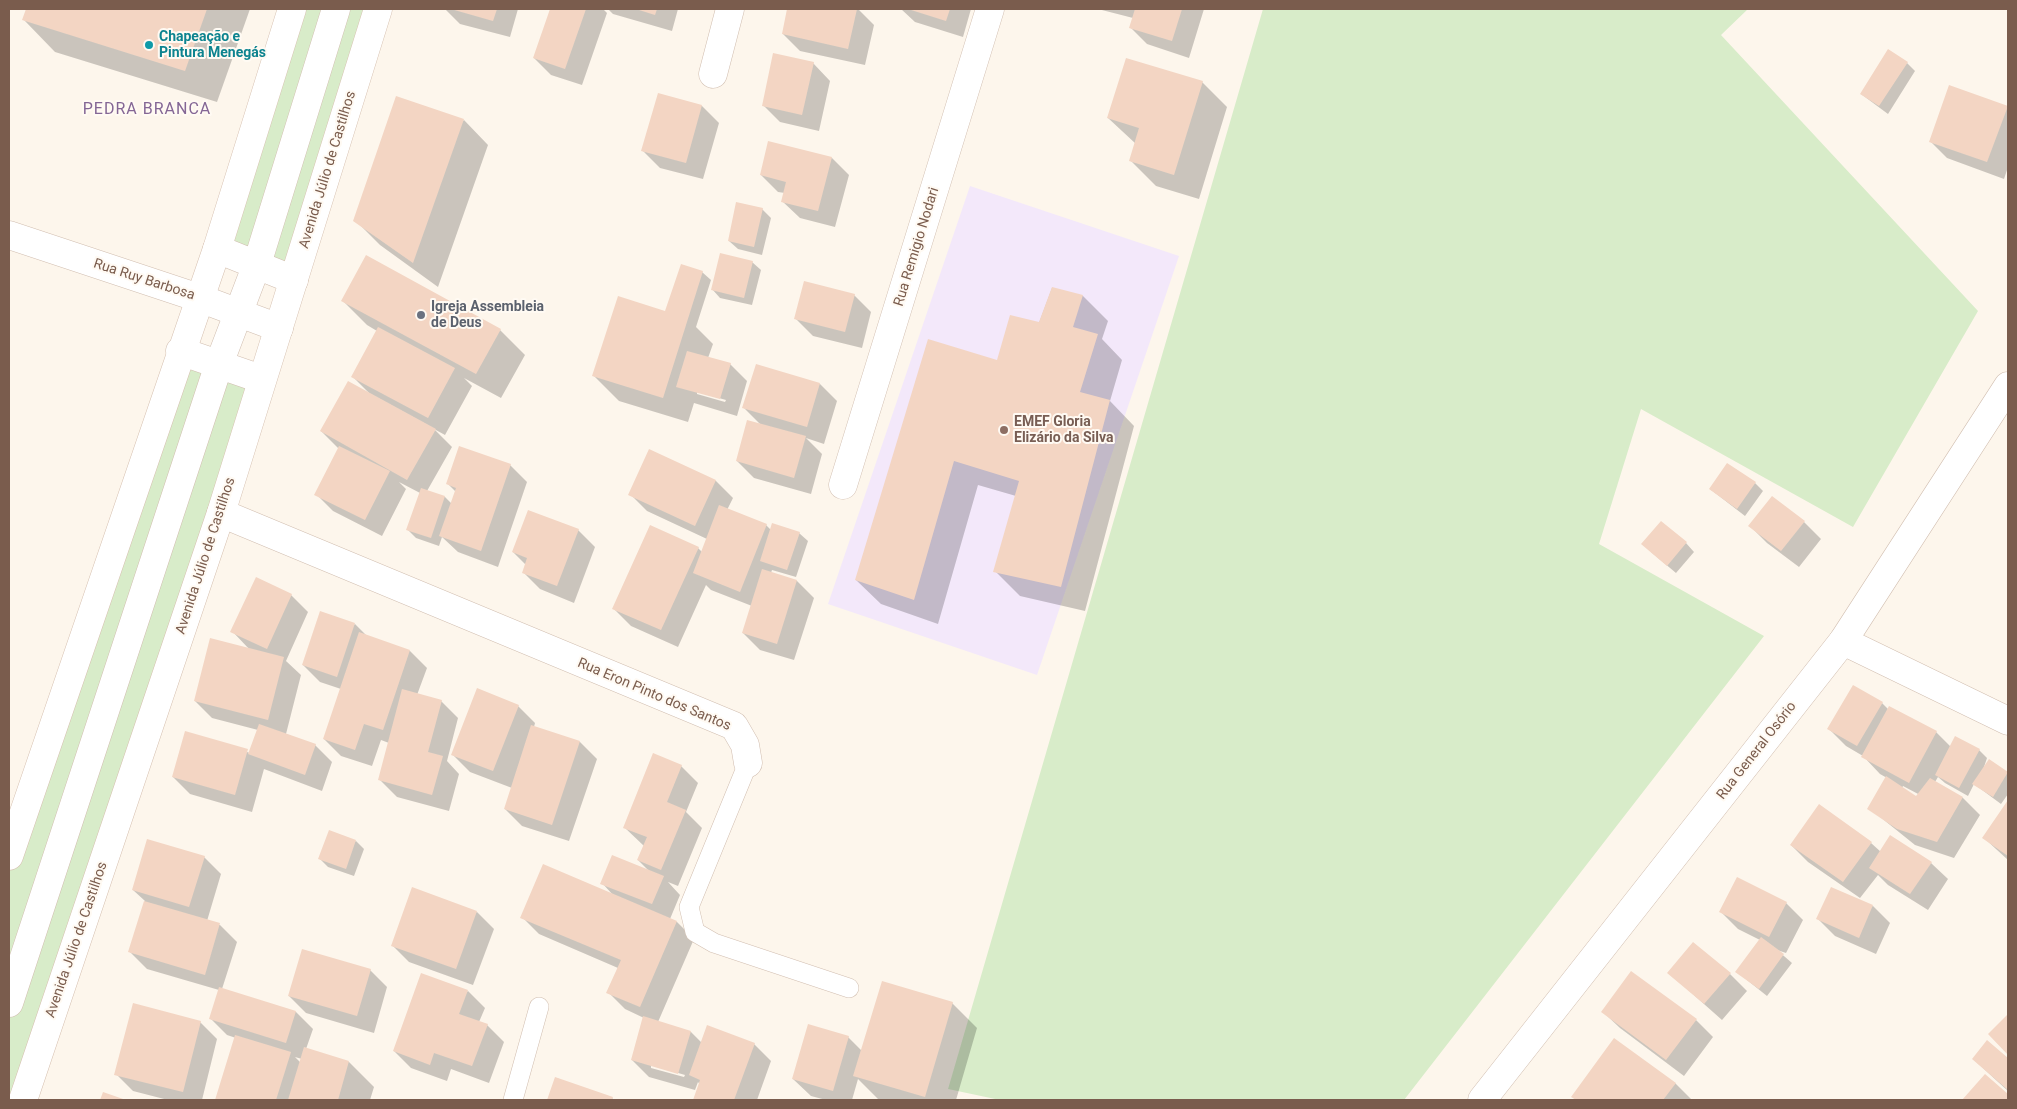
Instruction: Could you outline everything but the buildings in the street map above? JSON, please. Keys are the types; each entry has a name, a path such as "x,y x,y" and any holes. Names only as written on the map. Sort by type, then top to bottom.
{"street":[{"path":"9,856 216,249 292,9"},
{"path":"9,1003 219,364 257,264 336,9"},
{"name":"Avenida Júlio de Castilhos","path":"23,1100 221,513 261,379 279,328 378,9"},
{"path":"713,74 730,9"},
{"name":"Rua Remigio Nodari","path":"843,485 990,9"},
{"name":"Rua Ruy Barbosa","path":"9,235 199,298 279,328"},
{"path":"216,249 294,280"},
{"path":"180,351 261,379"},
{"name":"Rua General Osório","path":"1482,1100 1843,641 2008,386"},
{"name":"Rua Eron Pinto dos Santos","path":"221,513 734,726 745,745 748,763"},
{"path":"1843,641 2008,721"}],"lane":[{"name":"Rua Eron Pinto dos Santos","path":"748,763 689,907 695,932 714,943 849,988"},
{"path":"512,1100 539,1008"}],"shaded area":[{"name":"EMEF Gloria Elizário da Silva","path":"970,186 1179,256 1037,675 828,604"}],"green space":[{"path":"292,9 378,9 294,280 217,249"},
{"path":"1263,9 1748,9 1721,35 1978,311 1853,527 1641,409 1599,544 1764,636 1404,1100 1000,1100 948,1089"},
{"path":"180,351 261,379 23,1100 9,1100 9,856"}],"place":[{"name":"Chapeação e Pintura Menegás","path":"149,45"},
{"name":"Igreja Assembleia de Deus","path":"421,315"},
{"name":"EMEF Gloria Elizário da Silva","path":"1004,430"}],"district":[{"name":"PEDRA BRANCA","path":"147,110"}]}
